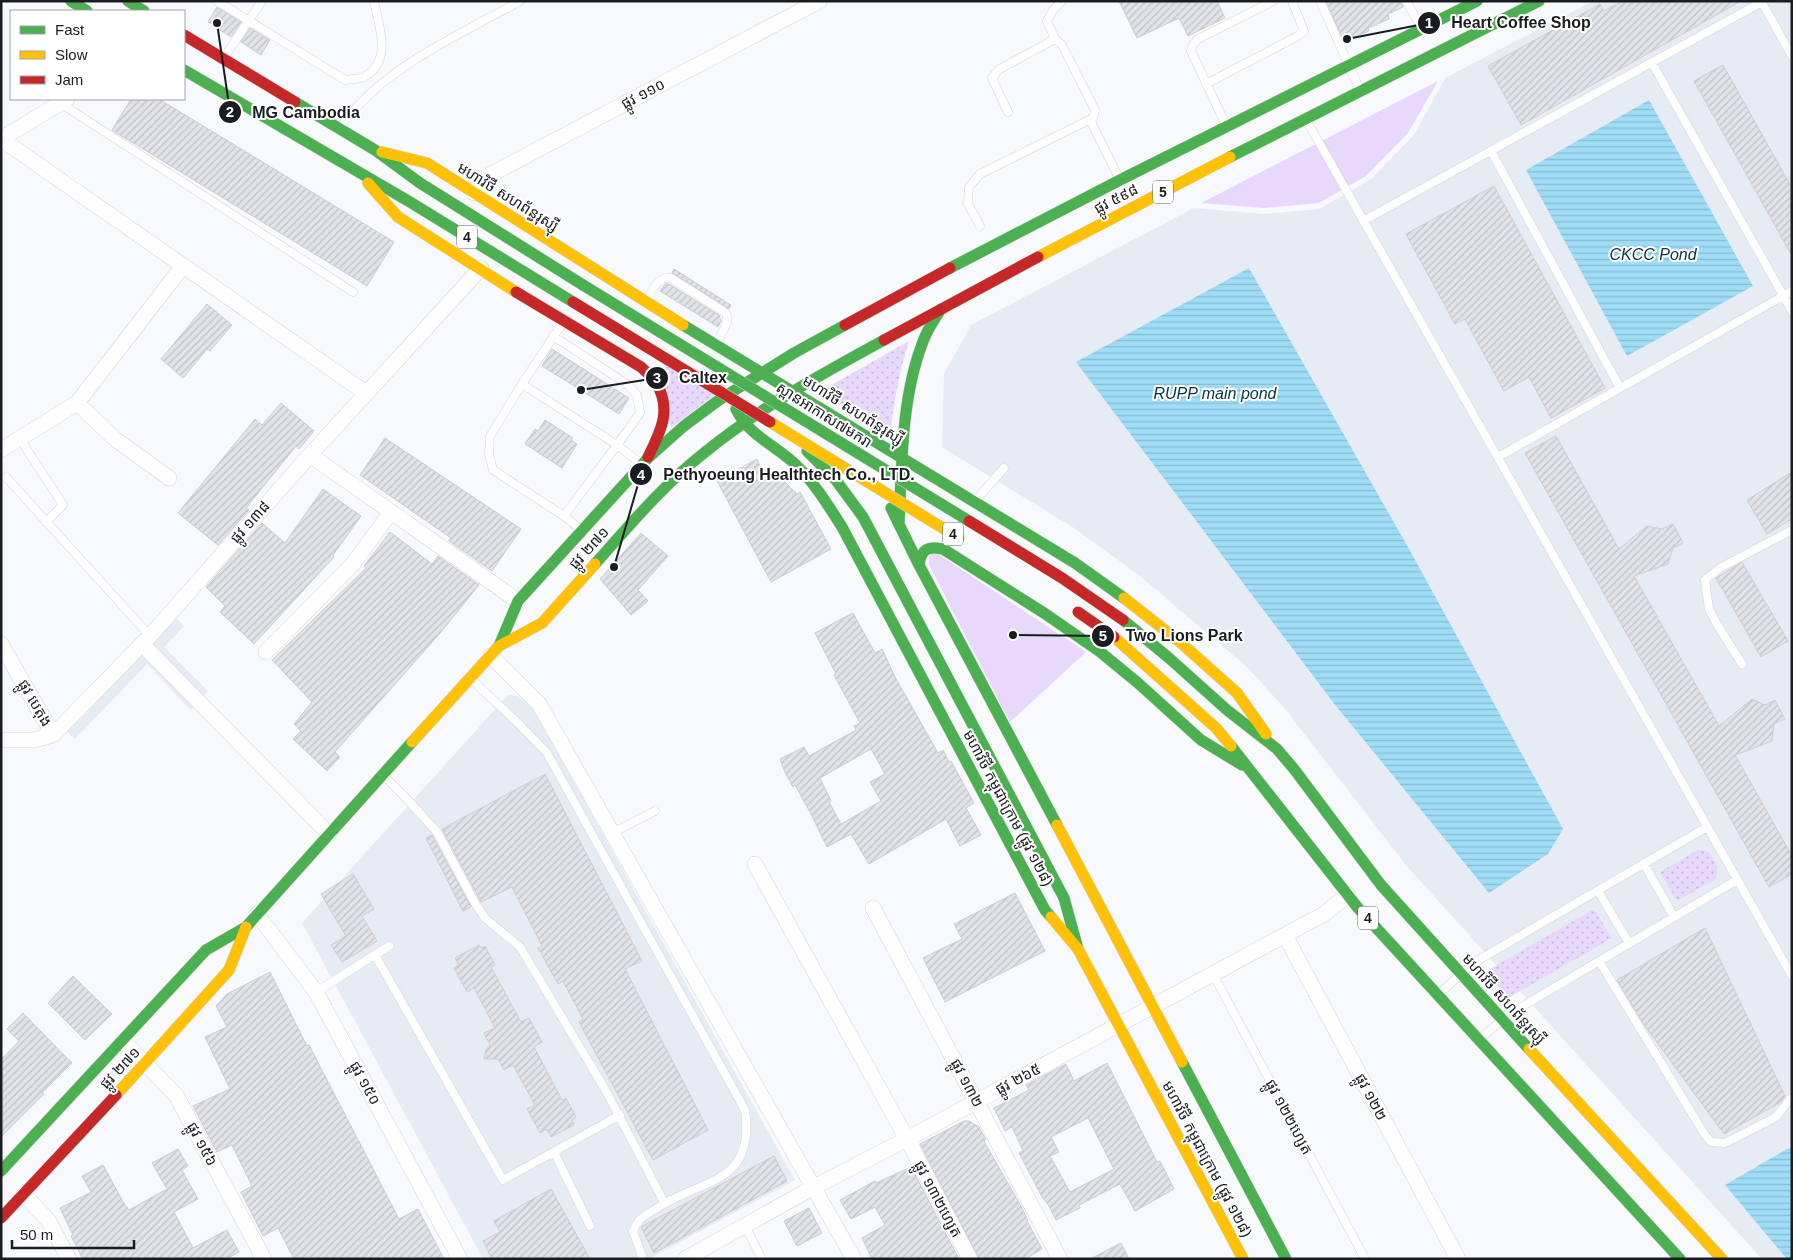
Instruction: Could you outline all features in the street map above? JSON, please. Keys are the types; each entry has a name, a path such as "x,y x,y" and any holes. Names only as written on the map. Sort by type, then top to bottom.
{"main road":[{"path":"71,1 85,10"},
{"path":"128,1 142,10"},
{"name":"ផ្លូវ ៥៩៨","path":"792,391 1136,205 1300,107 1349,65 1477,1"},
{"name":"ផ្លូវ ៥៩៨","path":"762,372 992,246 1227,126 1361,92 1539,1"},
{"name":"មហាវិថី សហព័ន្ធរុស្ស៊ី","path":"185,36 375,150 420,183 583,285"},
{"name":"4","path":"185,71 410,202 967,543"},
{"name":"មហាវិថី សហព័ន្ធរុស្ស៊ី","path":"375,150 427,163 646,302 1075,563 1132,604 1180,642 1237,693 1277,749 1381,885 1502,1020 1558,1078 1722,1259"},
{"path":"360,174 398,217 564,322 641,366 657,383 664,404 663,427 645,461"},
{"name":"ស្ពានអាកាស៧មករា","path":"583,285 1062,578 1123,620"},
{"path":"899,524 902,458 909,398 917,361 925,338 941,309"},
{"name":"ផ្លូវ ២៧១","path":"495,651 518,601 645,461 700,413 762,372"},
{"path":"739,386 735,405 743,423"},
{"name":"ផ្លូវ ២៧១","path":"1,1218 229,970 246,927 495,651 542,623 635,519 672,481 719,440 792,391"},
{"name":"មហាវិថី កម្ពុជាក្រោម (ផ្លូវ ១២៨)","path":"831,415 860,453 882,491 919,565 1286,1259"},
{"name":"មហាវិថី កម្ពុជាក្រោម (ផ្លូវ ១២៨)","path":"743,423 795,464 821,494 842,527 1045,910 1078,949 1243,1259"},
{"path":"790,434 835,479 862,517 1064,898 1078,949"},
{"path":"942,550 940,536 945,522 954,512 967,506 978,504"},
{"path":"919,565 920,555 925,549 932,546 942,550 1044,613 1100,651 1201,740 1251,771"},
{"name":"4","path":"1068,605 1114,637 1216,728 1348,895 1680,1259"},
{"name":"មហាវិថី សហព័ន្ធរុស្ស៊ី","path":"1123,620 1227,710 1277,749"},
{"name":"ផ្លូវ ២៧១","path":"1,1172 206,950 246,927"}],"street":[{"name":"ផ្លូវ ១១០","path":"474,193 484,178 819,1"},
{"path":"63,101 1,139 366,394"},
{"path":"1,450 77,403 183,266"},
{"name":"ផ្លូវ ១៣៨","path":"53,736 146,640 310,455 480,268"},
{"path":"77,403 115,440 169,478"},
{"path":"310,455 518,601"},
{"path":"266,652 353,564 391,512"},
{"path":"146,640 329,834"},
{"name":"ផ្លូវ បេតុង","path":"1,644 53,736"},
{"path":"495,651 539,704 854,1259"},
{"path":"1,740 34,740 53,736"},
{"name":"ផ្លូវ ១៣២ហ្សេត","path":"755,864 907,1139 970,1259"},
{"name":"ផ្លូវ ២៦៥","path":"685,1259 814,1187 907,1139 1324,914 1348,895"},
{"name":"ផ្លូវ ១៣២","path":"873,908 1060,1259"},
{"name":"ផ្លូវ ១៥០","path":"257,914 316,992 460,1259"},
{"name":"ផ្លូវ ១២២","path":"1285,935 1458,1259"},
{"name":"ផ្លូវ ១៥៦","path":"123,1041 176,1095 264,1259"},
{"path":"24,1195 48,1220 69,1259"}],"lane":[{"path":"217,1 345,80 363,77 378,64 383,48 374,1"},
{"path":"223,59 262,1"},
{"path":"340,129 354,109 404,66 520,1"},
{"path":"980,226 968,204 969,187 980,174 1093,118 1095,110 1062,45 1055,39 1047,20 1062,1"},
{"path":"1227,126 1192,51 1193,45 1198,38 1273,1"},
{"path":"1206,84 1304,31 1292,1"},
{"path":"1320,1 1361,92"},
{"path":"1406,1 1423,29"},
{"path":"1363,221 1762,2 1792,56"},
{"path":"1008,112 992,78 998,70 1055,39"},
{"path":"1652,63 1792,311"},
{"path":"63,101 353,292"},
{"path":"1300,107 1792,976"},
{"path":"1090,120 1120,180"},
{"path":"1491,151 1620,388"},
{"path":"646,302 659,281 671,278 723,310 727,315 727,323 716,344"},
{"path":"1498,457 1792,292"},
{"path":"564,322 553,336 490,436 489,454 493,470 564,516 582,530"},
{"path":"553,336 627,384 637,395 640,413 564,516"},
{"path":"522,384 645,461"},
{"path":"20,439 63,505 46,522"},
{"path":"978,504 1004,468"},
{"path":"6,477 146,640"},
{"path":"1742,664 1709,608 1706,580 1720,568 1792,530"},
{"path":"470,678 547,753 745,1110 747,1124 744,1149 737,1164 709,1184 664,1202 637,1221 633,1231 643,1259"},
{"path":"383,775 437,832 476,905 486,918 520,947 620,1115 664,1202"},
{"path":"612,833 655,811"},
{"path":"1438,995 1475,962 1707,827"},
{"path":"1644,864 1674,917"},
{"path":"1479,1040 1502,1020 1737,880"},
{"path":"1598,891 1629,943"},
{"path":"316,992 389,946"},
{"path":"375,955 503,1180 620,1115"},
{"path":"1599,961 1711,1142 1725,1144 1776,1117 1790,1099"},
{"name":"ផ្លូវ ១២២ហ្សេត","path":"1212,974 1365,1259"},
{"path":"554,1152 590,1226"},
{"path":"744,1226 762,1259"}],"shaded area":[{"path":"1593,1 1792,1 1792,1259 1762,1259 1405,864 1286,710 1247,667 1140,576 1074,528 942,447 944,374 971,325 1194,208 1263,214 1319,209 1371,179 1414,135 1445,78"},
{"path":"1438,81 1408,133 1366,176 1319,203 1263,208 1201,203"},
{"path":"909,341 897,387 890,435 821,391"},
{"path":"659,366 741,375 671,428"},
{"path":"935,552 1086,652 1010,722 929,565 929,556"},
{"path":"165,608 184,626 164,647 208,691 191,710 147,664 75,739 56,722"},
{"path":"508,695 518,696 534,710 795,1180 649,1259 483,1259 302,923"},
{"path":"1698,850 1706,850 1714,860 1717,866 1716,879 1677,901 1660,872"},
{"path":"1594,909 1612,938 1508,998 1485,972"}],"water":[{"name":"CKCC Pond","path":"1649,100 1753,286 1627,356 1526,170"},
{"name":"RUPP main pond","path":"1249,268 1409,549 1563,829 1548,854 1489,893 1336,706 1076,362"},
{"path":"1792,1148 1792,1259 1787,1259 1725,1185 1787,1149"}],"building":[{"path":"1119,1 1217,1 1225,18 1188,36 1179,18 1137,38"},
{"path":"1326,1 1400,1 1403,7 1388,14 1389,19 1368,28 1369,31 1344,42"},
{"path":"1623,1 1741,1 1521,125 1488,66 1600,4 1604,11"},
{"path":"217,7 241,22 231,37 208,22"},
{"path":"250,28 270,40 261,55 241,42"},
{"path":"1723,65 1792,188 1792,256 1694,81"},
{"path":"130,100 161,100 394,242 367,286 112,130"},
{"path":"1494,186 1605,388 1551,418 1529,377 1504,391 1465,319 1455,324 1406,234"},
{"path":"674,269 731,305 729,309 672,273"},
{"path":"665,284 669,284 719,315 721,321 718,327 660,291"},
{"path":"207,304 232,325 210,351 207,349 183,378 161,359"},
{"path":"552,349 629,398 619,414 542,366"},
{"path":"281,403 314,431 299,449 296,446 246,508 249,510 218,545 178,513 255,419 262,425"},
{"path":"545,420 573,438 571,440 577,444 562,468 525,444 535,429 538,431"},
{"path":"1556,436 1619,549 1647,526 1662,529 1673,524 1683,543 1673,548 1668,564 1634,576 1719,726 1752,699 1765,705 1775,700 1785,719 1774,724 1772,741 1735,755 1792,856 1792,874 1769,887 1525,453"},
{"path":"385,438 521,529 492,571 449,541 451,538 360,475"},
{"path":"757,459 760,467 783,480 797,494 800,492 831,549 771,582 717,481"},
{"path":"1792,472 1792,519 1767,534 1747,500"},
{"path":"323,489 361,516 333,555 334,557 254,644 220,612 225,606 206,587 262,523 285,543"},
{"path":"390,532 432,564 438,556 479,585 441,632 335,752 340,757 327,771 293,739 301,731 294,724 312,702 272,660 366,568 364,566"},
{"path":"641,533 668,556 638,590 648,601 631,615 600,579"},
{"path":"1742,562 1788,641 1761,657 1716,578"},
{"path":"853,613 875,653 882,649 895,677 938,753 943,750 949,762 951,761 974,803 966,808 981,835 960,846 946,819 869,864 851,834 827,847 795,785 793,787 780,759 804,747 809,756 856,730 854,726 860,723 834,675 836,674 815,633","holes":["871,749 885,774 870,782 881,801 841,824 829,802 831,801 820,778"]},
{"path":"545,774 642,961 625,969 708,1130 653,1160 579,1022 583,1019 563,981 558,984 538,948 542,946 512,887 481,902 442,829"},
{"path":"432,835 471,907 463,911 426,838"},
{"path":"353,874 374,909 362,916 377,941 342,962 331,945 346,936 321,894"},
{"path":"1015,893 1045,951 945,1002 923,958 962,939 954,924"},
{"path":"1705,928 1785,1096 1781,1102 1724,1134 1643,1023 1617,980"},
{"path":"479,945 481,948 485,946 495,965 491,967 521,1022 529,1018 542,1042 534,1047 562,1100 566,1098 576,1117 572,1120 574,1125 551,1137 547,1129 540,1133 527,1109 535,1105 513,1065 504,1070 498,1059 484,1059 486,1050 490,1045 484,1033 495,1028 474,988 467,992 454,968 459,965 455,958"},
{"path":"270,972 399,1219 418,1209 444,1259 294,1259 278,1228 263,1236 241,1192 252,1186 232,1145 217,1152 193,1106 230,1089 205,1037 227,1027 216,1006 227,994"},
{"path":"73,976 112,1014 85,1040 48,1003"},
{"path":"23,1013 72,1063 1,1137 1,1060 19,1041 7,1029"},
{"path":"1107,1063 1157,1162 1160,1161 1174,1189 1135,1211 1120,1184 1079,1205 1080,1208 1056,1220 1019,1153 1023,1151 1012,1127 1005,1131 994,1108 1029,1090 1026,1085 1066,1064 1074,1081","holes":["1088,1118 1114,1169 1070,1192 1050,1156 1059,1152 1051,1137"]},
{"path":"964,1121 969,1121 979,1127 986,1140 984,1141 1022,1208 1042,1249 1025,1259 979,1259 920,1144"},
{"path":"178,1149 188,1166 182,1170 198,1199 174,1212 193,1248 227,1230 239,1252 226,1259 83,1259 60,1208 91,1192 82,1176 103,1165 129,1210 167,1189 152,1163"},
{"path":"774,1156 787,1181 654,1253 641,1227"},
{"path":"911,1167 959,1259 872,1259 862,1238 885,1225 875,1207 851,1219 840,1200 875,1181 876,1183"},
{"path":"551,1189 590,1259 492,1259 483,1241 500,1232 494,1221"},
{"path":"809,1208 822,1233 797,1246 784,1221"},
{"path":"1121,1243 1129,1259 1090,1259"}],"traffic: fast":[{"path":"71,1 85,10"},
{"path":"128,1 142,10"},
{"path":"950,268 1120,180 1477,1"},
{"path":"1230,157 1539,1"},
{"path":"185,71 410,202 573,302"},
{"path":"295,102 375,150 420,183 583,285"},
{"path":"583,285 969,521"},
{"path":"899,524 904,430 911,383 916,361 926,335 941,309"},
{"path":"683,325 1075,563 1124,598"},
{"path":"499,646 518,601 648,458 684,426 719,400 794,353 845,325"},
{"path":"595,564 660,492 689,465 725,437 791,392 884,340"},
{"path":"736,409 747,426 802,471 842,527 1045,910 1051,917"},
{"path":"807,451 835,479 863,517 1064,898 1078,949"},
{"path":"891,508 919,565 1057,825"},
{"path":"919,565 921,555 926,550 933,548 943,549 1044,613 1099,651 1138,683 1201,740 1242,765"},
{"path":"1123,620 1227,710 1277,749 1381,885 1529,1049"},
{"path":"1,1171 206,950 246,927 412,742"},
{"path":"1231,746 1358,908 1680,1259"},
{"path":"1182,1062 1286,1259"}],"traffic: slow":[{"path":"382,152 427,163 683,325"},
{"path":"1038,257 1230,157"},
{"path":"368,183 398,217 516,292"},
{"path":"770,422 959,538"},
{"path":"412,742 499,646 542,623 595,564"},
{"path":"1124,598 1180,642 1237,693 1266,734"},
{"path":"1114,637 1216,728 1231,746"},
{"path":"1057,825 1182,1062"},
{"path":"1051,917 1078,949 1243,1259"},
{"path":"116,1095 229,970 246,927"},
{"path":"1529,1049 1722,1259"}],"traffic: jam":[{"path":"185,36 295,102"},
{"path":"884,340 1038,257"},
{"path":"845,325 950,268"},
{"path":"516,292 641,367 654,380 664,403 664,413 657,439 648,457"},
{"path":"573,302 770,422"},
{"path":"969,521 1062,578 1123,620"},
{"path":"1078,612 1114,637"},
{"path":"1,1218 116,1095"}],"place":[{"name":"MG Cambodia","path":"217,23"},
{"name":"Heart Coffee Shop","path":"1347,39"},
{"name":"Caltex","path":"581,390"},
{"name":"Pethyoeung Healthtech Co., LTD.","path":"614,567"},
{"name":"Two Lions Park","path":"1013,635"}]}
